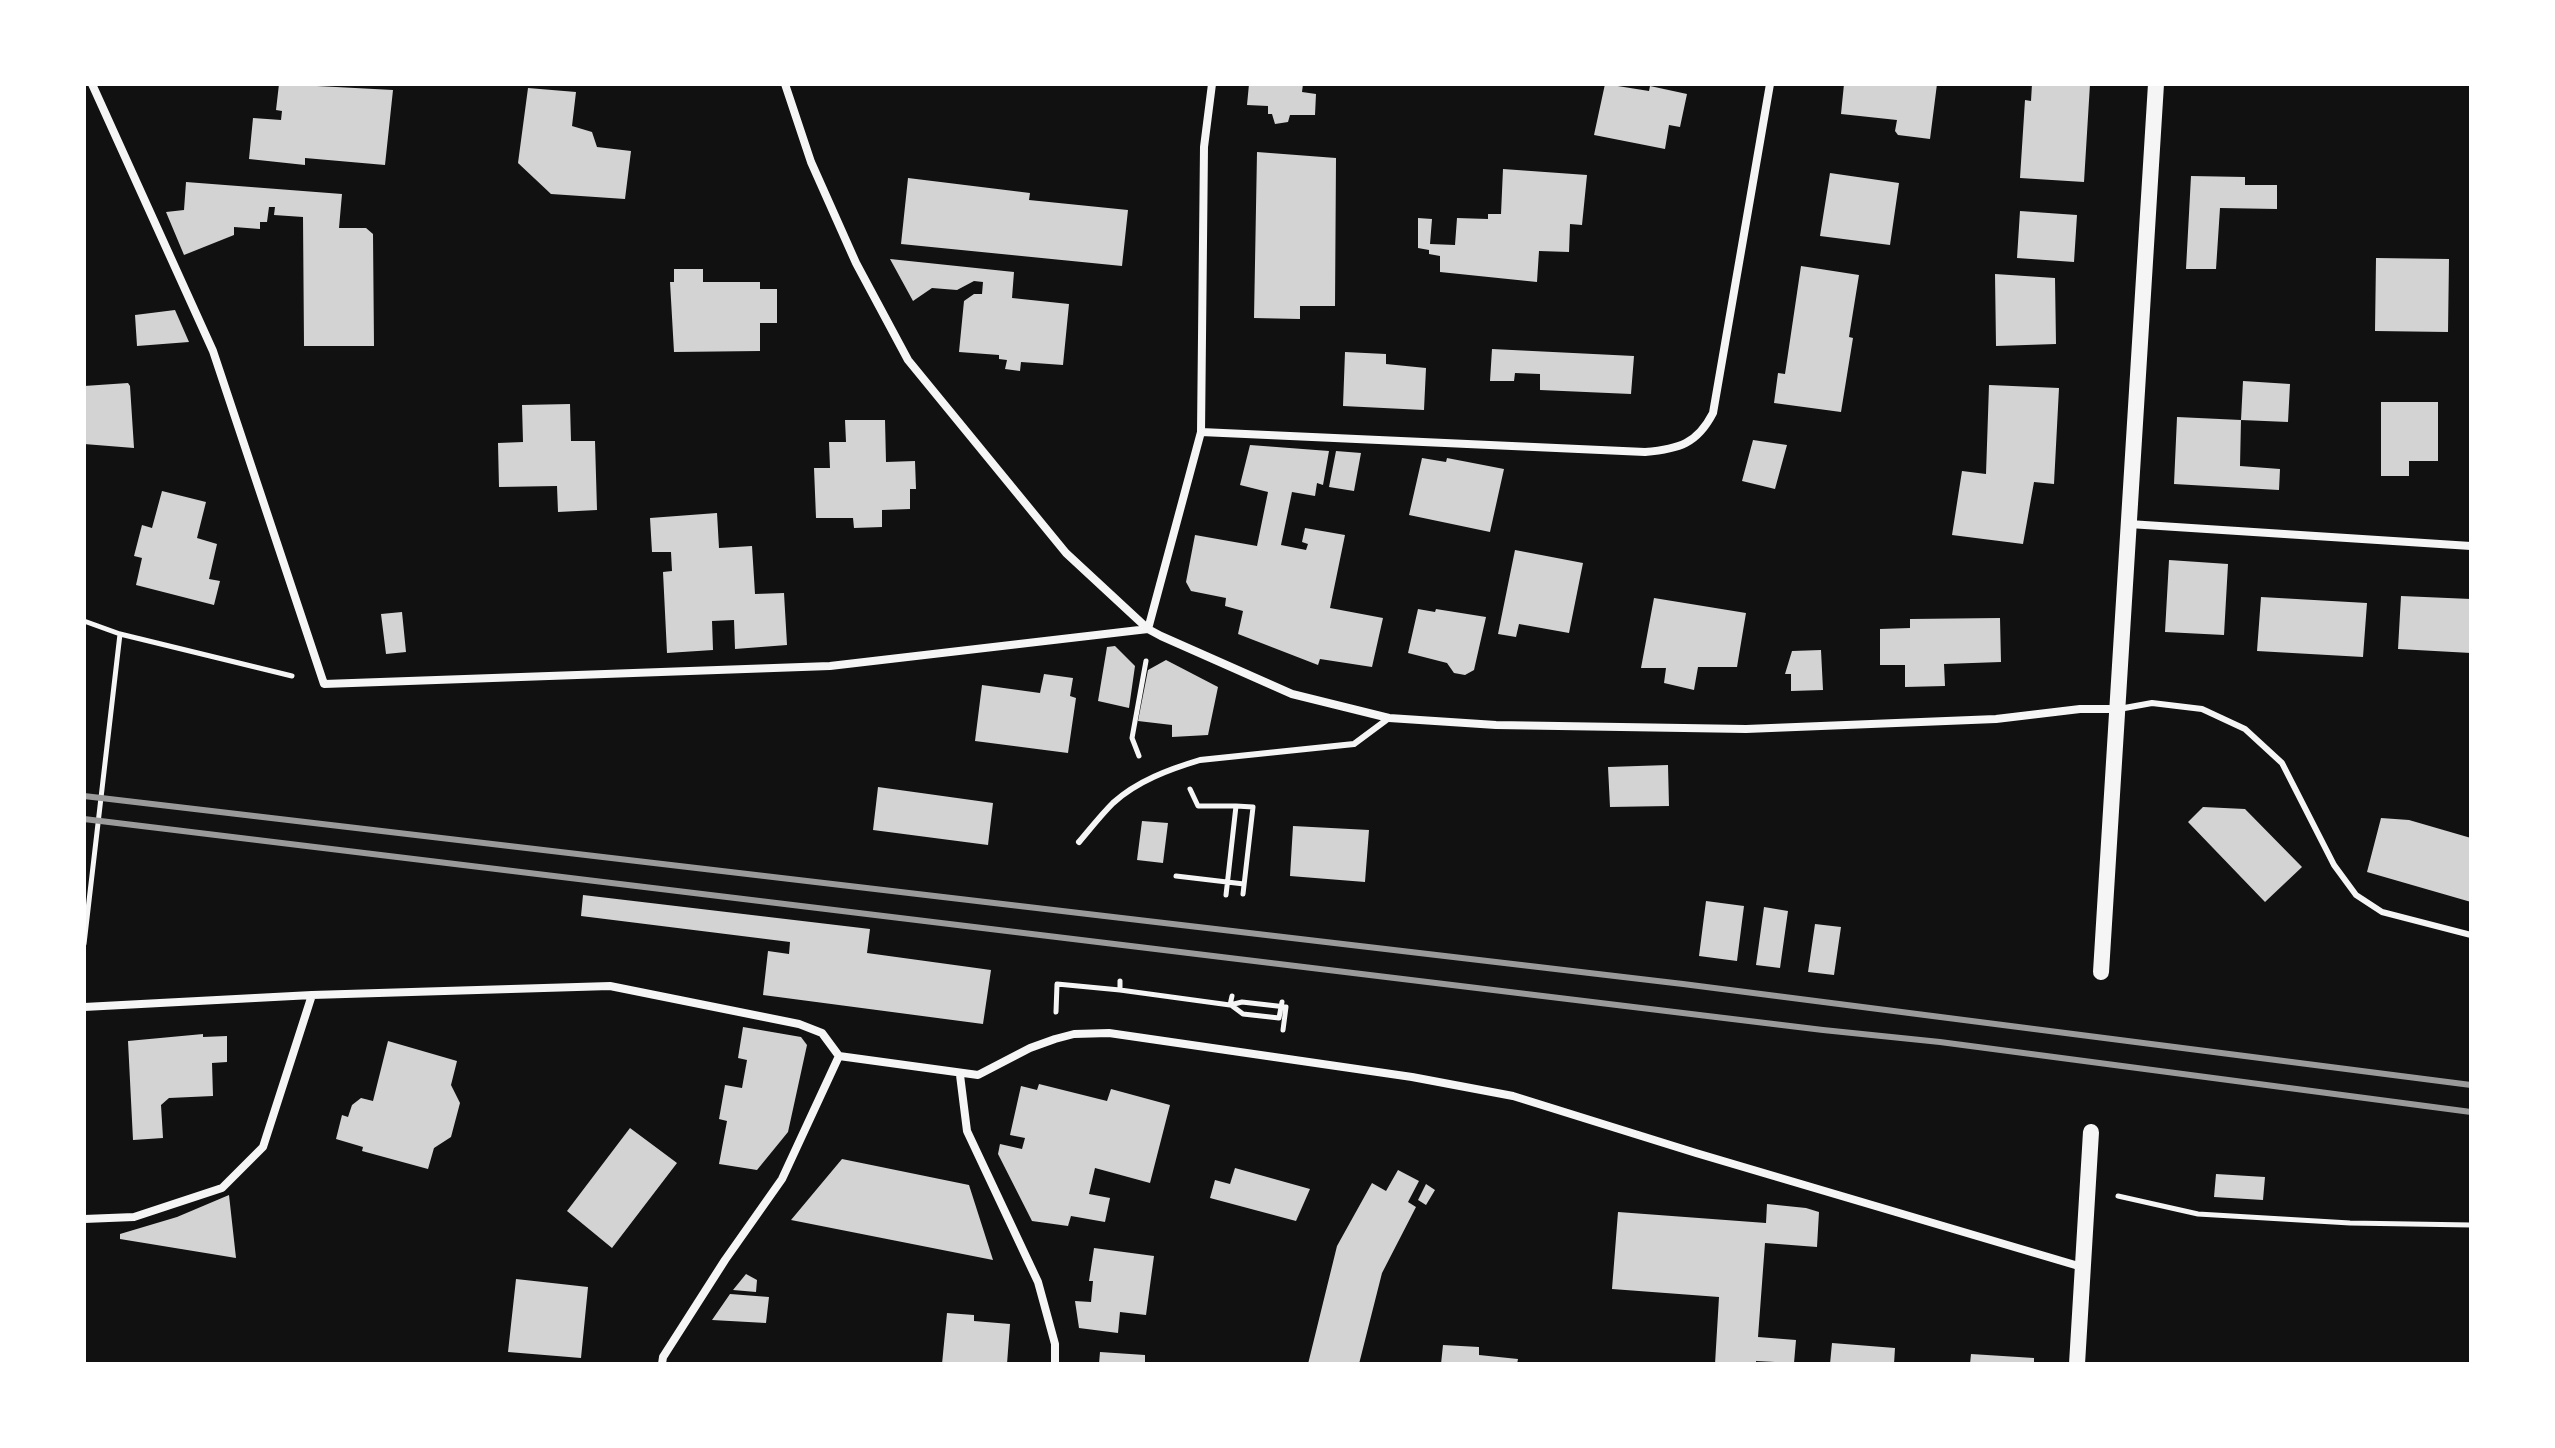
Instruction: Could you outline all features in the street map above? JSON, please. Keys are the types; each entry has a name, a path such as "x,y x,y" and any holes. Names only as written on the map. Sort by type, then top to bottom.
{"main road":[{"path":"2101,972 2156,84"},
{"path":"2077,1364 2091,1132"}],"street":[{"path":"92,84 213,351 324,684 830,666 1148,629"},
{"path":"785,84 811,162 856,263 908,360 1066,553 1148,629 1292,694 1389,718 1496,725 1746,729 1996,719 2080,709 2118,709"},
{"path":"1148,629 1201,432 1204,147 1212,84"},
{"path":"1201,432 1645,452 1665,450 1702,434 1713,413 1770,84"},
{"path":"2128,524 2471,546"},
{"path":"84,1007 312,995 610,986 799,1024 822,1033 839,1056 960,1075 978,1075 1030,1048 1055,1039 1074,1034 1109,1033 1412,1077 1513,1096 2083,1267"},
{"path":"84,1219 134,1217 222,1188 263,1147 312,995"},
{"path":"662,1364 663,1357 725,1260 782,1179 839,1056"},
{"path":"960,1075 967,1131 1038,1282 1055,1344 1055,1364"}],"lane":[{"path":"2118,709 2152,703 2202,709 2245,729 2282,763 2334,865 2356,895 2382,912 2471,935"},
{"path":"1079,842 1114,802 1148,779 1179,766 1200,760 1354,744 1389,718"}],"path":[{"path":"84,621 120,634 324,684"},
{"path":"84,944 120,634"},
{"path":"1132,738 1145,663"},
{"path":"1179,766 1198,806 1253,807 1243,894"},
{"path":"1226,895 1236,806"},
{"path":"1176,876 1244,884"},
{"path":"1120,981 1120,990"},
{"path":"1057,997 1057,984 1230,1005 1242,1002 1286,1007 1283,1026"},
{"path":"1230,1005 1232,996"},
{"path":"1189,1012 1190,1000"},
{"path":"1230,1005 1243,1014 1279,1018 1282,1002"},
{"path":"2088,1189 2198,1214 2350,1223 2471,1225"}],"building":[{"path":"279,84 393,90 385,165 305,158 305,165 249,159 253,118 281,120 282,111 276,110"},
{"path":"1249,84 1303,84 1302,92 1316,94 1315,115 1290,115 1288,122 1275,124 1272,114 1268,114 1268,106 1247,105"},
{"path":"1605,84 1649,91 1650,86 1687,94 1680,127 1669,125 1665,149 1594,135"},
{"path":"1844,84 1937,84 1930,139 1898,135 1895,131 1897,120 1841,114"},
{"path":"2032,84 2090,84 2084,182 2020,178 2025,100 2031,101"},
{"path":"528,88 576,92 572,126 592,132 597,147 631,151 625,199 551,194 518,163"},
{"path":"1257,152 1336,158 1335,306 1300,306 1300,319 1254,318"},
{"path":"1503,169 1587,175 1582,225 1570,224 1569,252 1539,251 1537,282 1440,272 1440,256 1418,248 1418,218 1432,219 1430,244 1455,245 1457,218 1488,219 1488,214 1501,214"},
{"path":"1830,173 1899,183 1890,245 1820,236"},
{"path":"2191,176 2245,177 2245,185 2277,185 2277,209 2220,208 2216,269 2186,269"},
{"path":"908,178 1030,193 1029,200 1128,210 1122,266 901,244"},
{"path":"186,182 342,194 339,228 366,228 373,234 374,346 304,346 303,217 274,215 275,207 269,207 267,222 260,222 260,229 234,227 234,235 184,255 166,212 184,210"},
{"path":"2020,211 2077,215 2074,262 2017,258"},
{"path":"2376,258 2449,259 2448,332 2375,331"},
{"path":"890,259 1014,272 1012,298 1069,304 1063,365 1021,362 1020,371 1005,369 1007,360 999,359 999,355 959,352 964,301 974,294 982,294 983,282 974,281 957,290 932,288 913,301"},
{"path":"1801,266 1859,275 1841,412 1774,403 1778,373 1785,374"},
{"path":"674,269 703,269 703,282 760,282 760,289 777,289 777,323 760,323 760,351 674,352 670,282 674,282"},
{"path":"1995,274 2055,278 2056,344 1996,346"},
{"path":"175,310 189,342 137,346 135,315"},
{"path":"1492,349 1634,356 1631,394 1540,390 1540,374 1515,373 1514,381 1490,381"},
{"path":"1345,352 1386,354 1386,364 1426,368 1424,410 1343,406"},
{"path":"2243,381 2290,384 2288,422 2241,420"},
{"path":"128,383 134,448 84,444 84,386"},
{"path":"1989,385 2059,388 2054,484 2034,482 2023,544 1952,535 1962,471 1986,474"},
{"path":"2381,402 2438,402 2438,461 2409,461 2409,476 2381,476"},
{"path":"570,404 571,441 595,441 597,510 558,512 557,486 499,487 498,443 523,442 522,405"},
{"path":"2177,417 2241,420 2240,466 2280,469 2279,490 2174,484"},
{"path":"845,420 885,420 886,462 915,461 916,489 910,489 910,509 882,510 882,527 854,528 853,518 816,518 814,468 830,468 829,442 846,442"},
{"path":"1753,440 1787,445 1775,489 1742,481"},
{"path":"1250,445 1329,451 1323,485 1317,483 1315,496 1292,492 1281,545 1306,550 1308,544 1302,542 1305,528 1345,535 1330,608 1383,618 1372,667 1320,659 1318,665 1238,634 1243,611 1225,606 1226,598 1191,591 1186,582 1195,535 1257,546 1268,492 1240,485"},
{"path":"1336,451 1361,453 1354,491 1329,487"},
{"path":"1422,458 1446,462 1447,458 1504,469 1490,532 1409,515"},
{"path":"162,491 206,502 197,538 217,544 209,579 220,581 214,605 136,585 142,558 134,556 142,525 152,528"},
{"path":"717,513 719,548 752,546 755,594 784,593 787,645 735,649 734,620 712,621 713,650 667,653 663,572 672,571 671,552 652,552 650,518"},
{"path":"1515,550 1583,563 1569,633 1519,624 1516,637 1498,634"},
{"path":"2169,560 2228,564 2224,635 2165,632"},
{"path":"2401,596 2471,599 2471,653 2398,649"},
{"path":"2261,597 2367,603 2363,657 2257,651"},
{"path":"1654,598 1746,613 1737,667 1698,667 1694,690 1664,683 1666,668 1641,668"},
{"path":"1418,609 1486,617 1474,670 1465,675 1454,673 1447,663 1408,653"},
{"path":"402,612 406,652 386,654 381,614"},
{"path":"2000,618 2001,662 1944,664 1945,686 1905,687 1905,665 1880,665 1880,629 1910,628 1910,619"},
{"path":"1115,646 1135,666 1129,708 1098,701 1107,647"},
{"path":"1821,650 1823,690 1791,691 1791,674 1785,674 1792,651"},
{"path":"1166,660 1218,687 1208,735 1172,737 1172,725 1138,721 1148,670"},
{"path":"1044,674 1073,678 1070,696 1076,698 1068,753 975,741 982,685 1040,693"},
{"path":"1668,765 1669,806 1610,807 1608,767"},
{"path":"878,787 993,803 988,845 873,830"},
{"path":"2203,807 2245,809 2302,867 2265,902 2188,822"},
{"path":"2381,818 2409,820 2471,838 2471,902 2367,872"},
{"path":"1142,821 1168,823 1163,863 1137,860"},
{"path":"1293,826 1369,830 1365,882 1290,876"},
{"path":"583,895 870,929 867,953 991,970 983,1024 763,995 768,951 789,954 790,942 581,916"},
{"path":"1706,901 1744,906 1737,961 1699,956"},
{"path":"1764,907 1788,911 1780,968 1756,965"},
{"path":"1815,924 1841,927 1834,975 1808,972"},
{"path":"743,1027 801,1037 807,1045 788,1132 757,1170 719,1164 727,1121 719,1119 725,1085 742,1088 747,1060 738,1058"},
{"path":"203,1034 203,1037 227,1036 227,1062 212,1063 213,1096 169,1098 161,1105 163,1138 133,1140 128,1041"},
{"path":"388,1041 457,1061 451,1085 460,1103 451,1137 434,1148 428,1169 362,1151 363,1147 336,1139 342,1115 348,1117 352,1105 361,1098 373,1101"},
{"path":"1039,1084 1107,1101 1111,1089 1170,1105 1150,1183 1095,1168 1089,1194 1110,1198 1105,1222 1071,1216 1068,1226 1032,1221 998,1154 1000,1144 1022,1149 1025,1138 1010,1135 1021,1086 1037,1090"},
{"path":"630,1128 677,1163 612,1248 567,1211"},
{"path":"842,1159 969,1185 993,1260 791,1220"},
{"path":"1235,1168 1310,1189 1296,1221 1210,1198 1215,1180 1230,1184"},
{"path":"1398,1170 1419,1181 1408,1202 1416,1207 1382,1273 1359,1364 1308,1364 1337,1246 1372,1183 1386,1191"},
{"path":"2216,1174 2265,1177 2263,1200 2214,1197"},
{"path":"1426,1184 1435,1190 1426,1205 1418,1200"},
{"path":"229,1195 236,1258 120,1239 120,1234 177,1217"},
{"path":"1767,1204 1819,1212 1817,1247 1765,1243 1758,1337 1796,1340 1794,1363 1756,1361 1756,1364 1715,1364 1719,1297 1612,1289 1618,1212 1766,1223"},
{"path":"1094,1248 1154,1256 1146,1315 1120,1312 1118,1333 1079,1328 1075,1301 1091,1302 1093,1281 1089,1281"},
{"path":"746,1274 757,1280 756,1292 733,1290"},
{"path":"516,1279 588,1287 581,1358 508,1352"},
{"path":"730,1294 769,1297 766,1323 712,1320"},
{"path":"947,1313 974,1315 974,1321 1010,1324 1007,1364 942,1364"},
{"path":"1832,1343 1895,1348 1894,1364 1830,1364"},
{"path":"1443,1345 1479,1347 1479,1355 1518,1359 1517,1364 1441,1364"},
{"path":"1100,1352 1145,1355 1145,1364 1099,1364"},
{"path":"1971,1354 2034,1358 2034,1364 1970,1364"}],"railway":[{"path":"84,796 1683,984 2471,1085"},
{"path":"84,819 1940,1042 2471,1112"}]}
